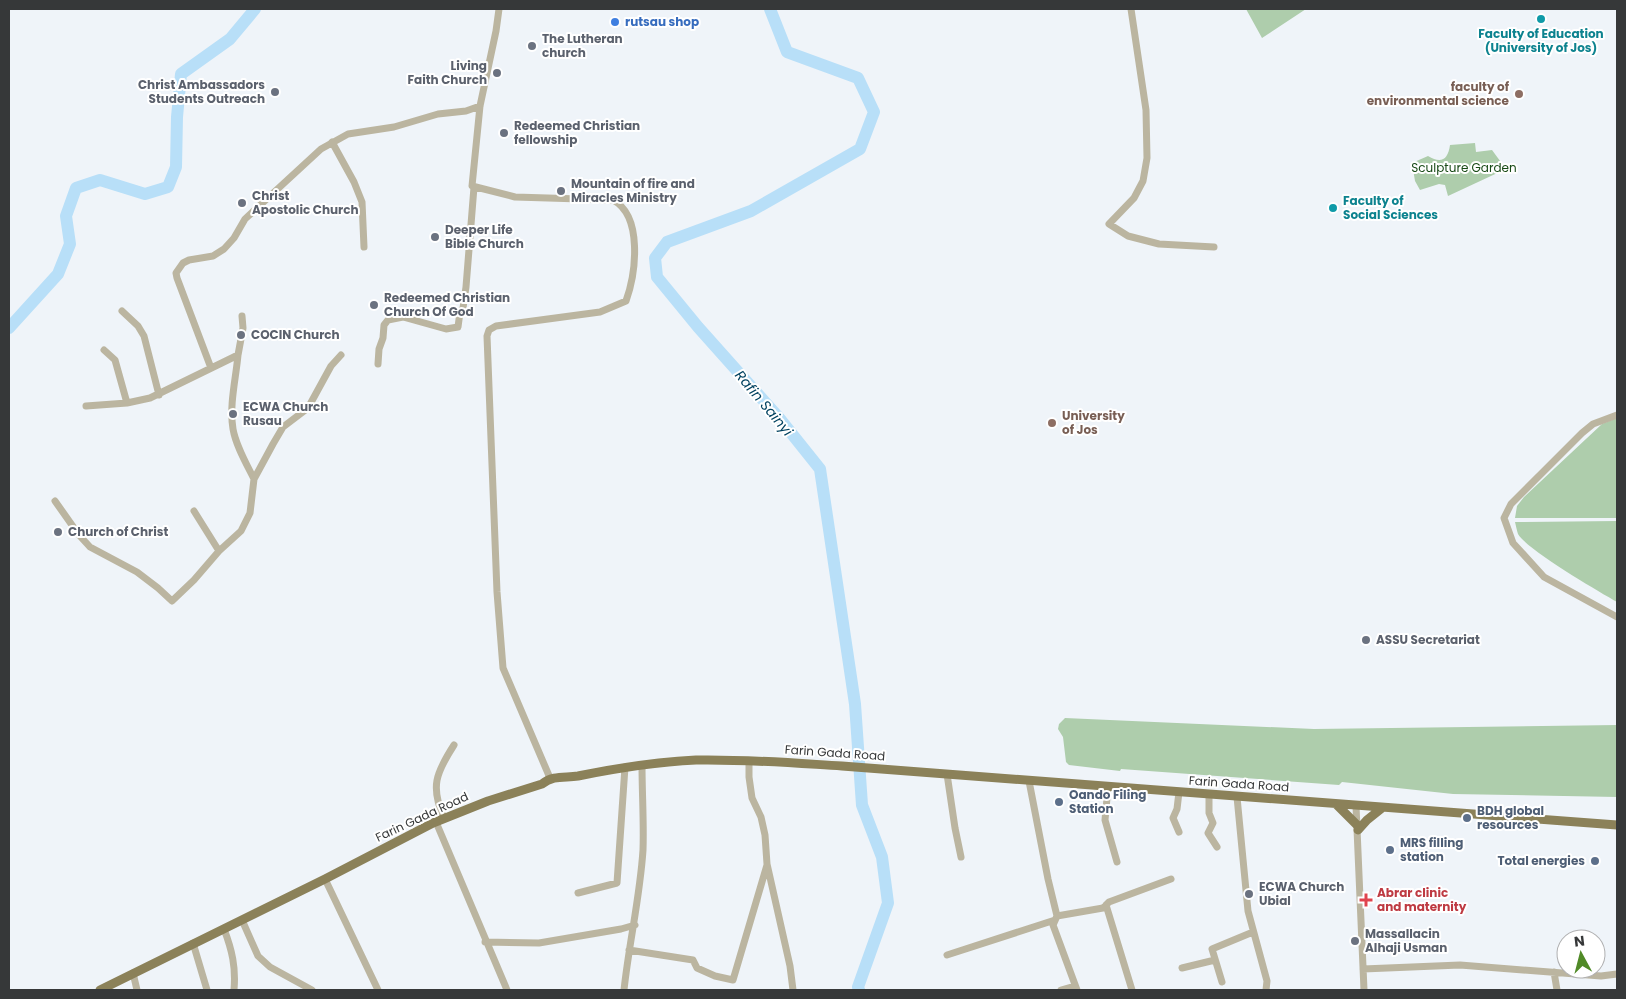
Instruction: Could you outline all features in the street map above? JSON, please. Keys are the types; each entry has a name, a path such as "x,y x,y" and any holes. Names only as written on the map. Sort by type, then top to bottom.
{"main road":[{"name":"Farin Gada Road","path":"100,990 440,820 488,801 542,784 550,778 571,777 642,765 696,760 875,768 1617,825"},
{"path":"1335,804 1358,828 1382,808"}],"street":[{"path":"378,364 384,325 388,320 402,317 446,329 458,327 466,287 474,187 472,186 480,106 499,9"},
{"path":"1131,9 1146,110 1147,158 1144,181 1134,198 1109,224 1128,236 1159,244 1214,247"},
{"path":"211,368 177,278 176,273 183,262 214,256 224,249 234,238 245,220 321,149 332,142 348,134 394,127 438,114 466,111 480,106"},
{"path":"332,142 354,182 362,202 364,247"},
{"path":"474,187 515,197 613,200 622,205 629,217 635,244 632,285 626,301 600,312 496,326 489,330 487,336 497,592 503,668 550,778"},
{"path":"122,311 138,326 144,336 158,395"},
{"path":"242,316 242,335 238,355 232,421 236,441 254,479"},
{"path":"104,350 115,360 127,403"},
{"path":"86,406 140,402 238,355"},
{"path":"55,501 90,547 137,572 172,601 194,580 219,551 241,531 250,513 254,479 283,427 308,408 331,366 341,355"},
{"path":"1617,415 1593,424 1582,432 1511,504 1504,518 1513,543 1544,577 1617,617"},
{"path":"194,511 219,551"},
{"path":"454,746 444,761 435,782 436,802 440,820 486,942 507,990"},
{"path":"749,761 752,798 763,826 767,864 790,966 793,990"},
{"path":"624,990 643,848 642,765"},
{"path":"578,892 617,883 625,768"},
{"path":"947,774 961,857"},
{"path":"1029,781 1056,918 1053,925 1076,988 1061,990"},
{"path":"1108,787 1105,820 1117,862"},
{"path":"1179,792 1177,809 1173,818 1179,832"},
{"path":"1209,795 1209,813 1213,823 1208,833 1217,847"},
{"path":"1237,797 1248,911 1252,932 1267,981 1266,990"},
{"path":"1356,806 1364,990"},
{"path":"629,950 693,960 697,968 715,976 733,980 767,864"},
{"path":"325,879 378,990"},
{"path":"948,955 1056,918 1103,908 1109,902 1171,879"},
{"path":"1106,905 1132,990"},
{"path":"242,920 258,956 270,967 312,990"},
{"path":"486,942 539,942 621,929 634,925"},
{"path":"224,929 233,955 236,974 234,990"},
{"path":"1222,982 1212,949 1252,932"},
{"path":"193,943 207,990"},
{"path":"1182,968 1215,960"},
{"path":"1363,969 1460,965 1601,976 1617,974"},
{"path":"1554,972 1557,990"},
{"path":"133,973 137,990"}],"green space":[{"path":"1246,9 1306,9 1262,38"},
{"name":"Sculpture Garden","path":"1475,143 1476,152 1492,150 1506,169 1448,196 1445,185 1439,184 1420,190 1415,181 1412,163 1428,156 1437,160 1443,159 1448,154 1450,145"},
{"path":"1617,418 1617,518 1515,518 1517,506 1524,497 1602,424"},
{"path":"1617,521 1617,602 1535,550 1518,534 1515,522"},
{"path":"1065,718 1314,729 1617,725 1617,797 1453,794 1342,782 1339,785 1121,769 1120,771 1069,765 1066,762 1063,737 1058,729 1059,724"}],"waterway":[{"path":"9,328 58,274 70,244 66,216 76,188 100,180 145,194 168,187 176,167 177,117 181,74 230,39 255,9"},
{"name":"Rafin Sainyi","path":"770,9 787,52 858,78 874,112 860,149 751,211 667,242 655,258 657,277 698,327 780,419 820,469 855,704 862,805 882,857 888,903 858,987 859,990"}],"place":[{"name":"Faculty of Education (University of Jos)","path":"1541,19"},
{"name":"rutsau shop","path":"615,22"},
{"name":"The Lutheran church","path":"532,46"},
{"name":"Living Faith Church","path":"497,73"},
{"name":"Christ Ambassadors Students Outreach","path":"275,92"},
{"name":"faculty of environmental science","path":"1519,94"},
{"name":"Redeemed Christian fellowship","path":"504,133"},
{"name":"Mountain of fire and Miracles Ministry","path":"561,191"},
{"name":"Christ Apostolic Church","path":"242,203"},
{"name":"Faculty of Social Sciences","path":"1333,208"},
{"name":"Deeper Life Bible Church","path":"435,237"},
{"name":"Redeemed Christian Church Of God","path":"374,305"},
{"name":"COCIN Church","path":"241,335"},
{"name":"ECWA Church Rusau","path":"233,414"},
{"name":"University of Jos","path":"1052,423"},
{"name":"Church of Christ","path":"58,532"},
{"name":"ASSU Secretariat","path":"1366,640"},
{"name":"Oando Filing Station","path":"1059,802"},
{"name":"BDH global resources","path":"1467,818"},
{"name":"MRS filling station","path":"1390,850"},
{"name":"Total energies","path":"1595,861"},
{"name":"ECWA Church Ubial","path":"1249,894"},
{"name":"Abrar clinic and maternity","path":"1366,900"},
{"name":"Massallacin Alhaji Usman","path":"1355,941"}]}
